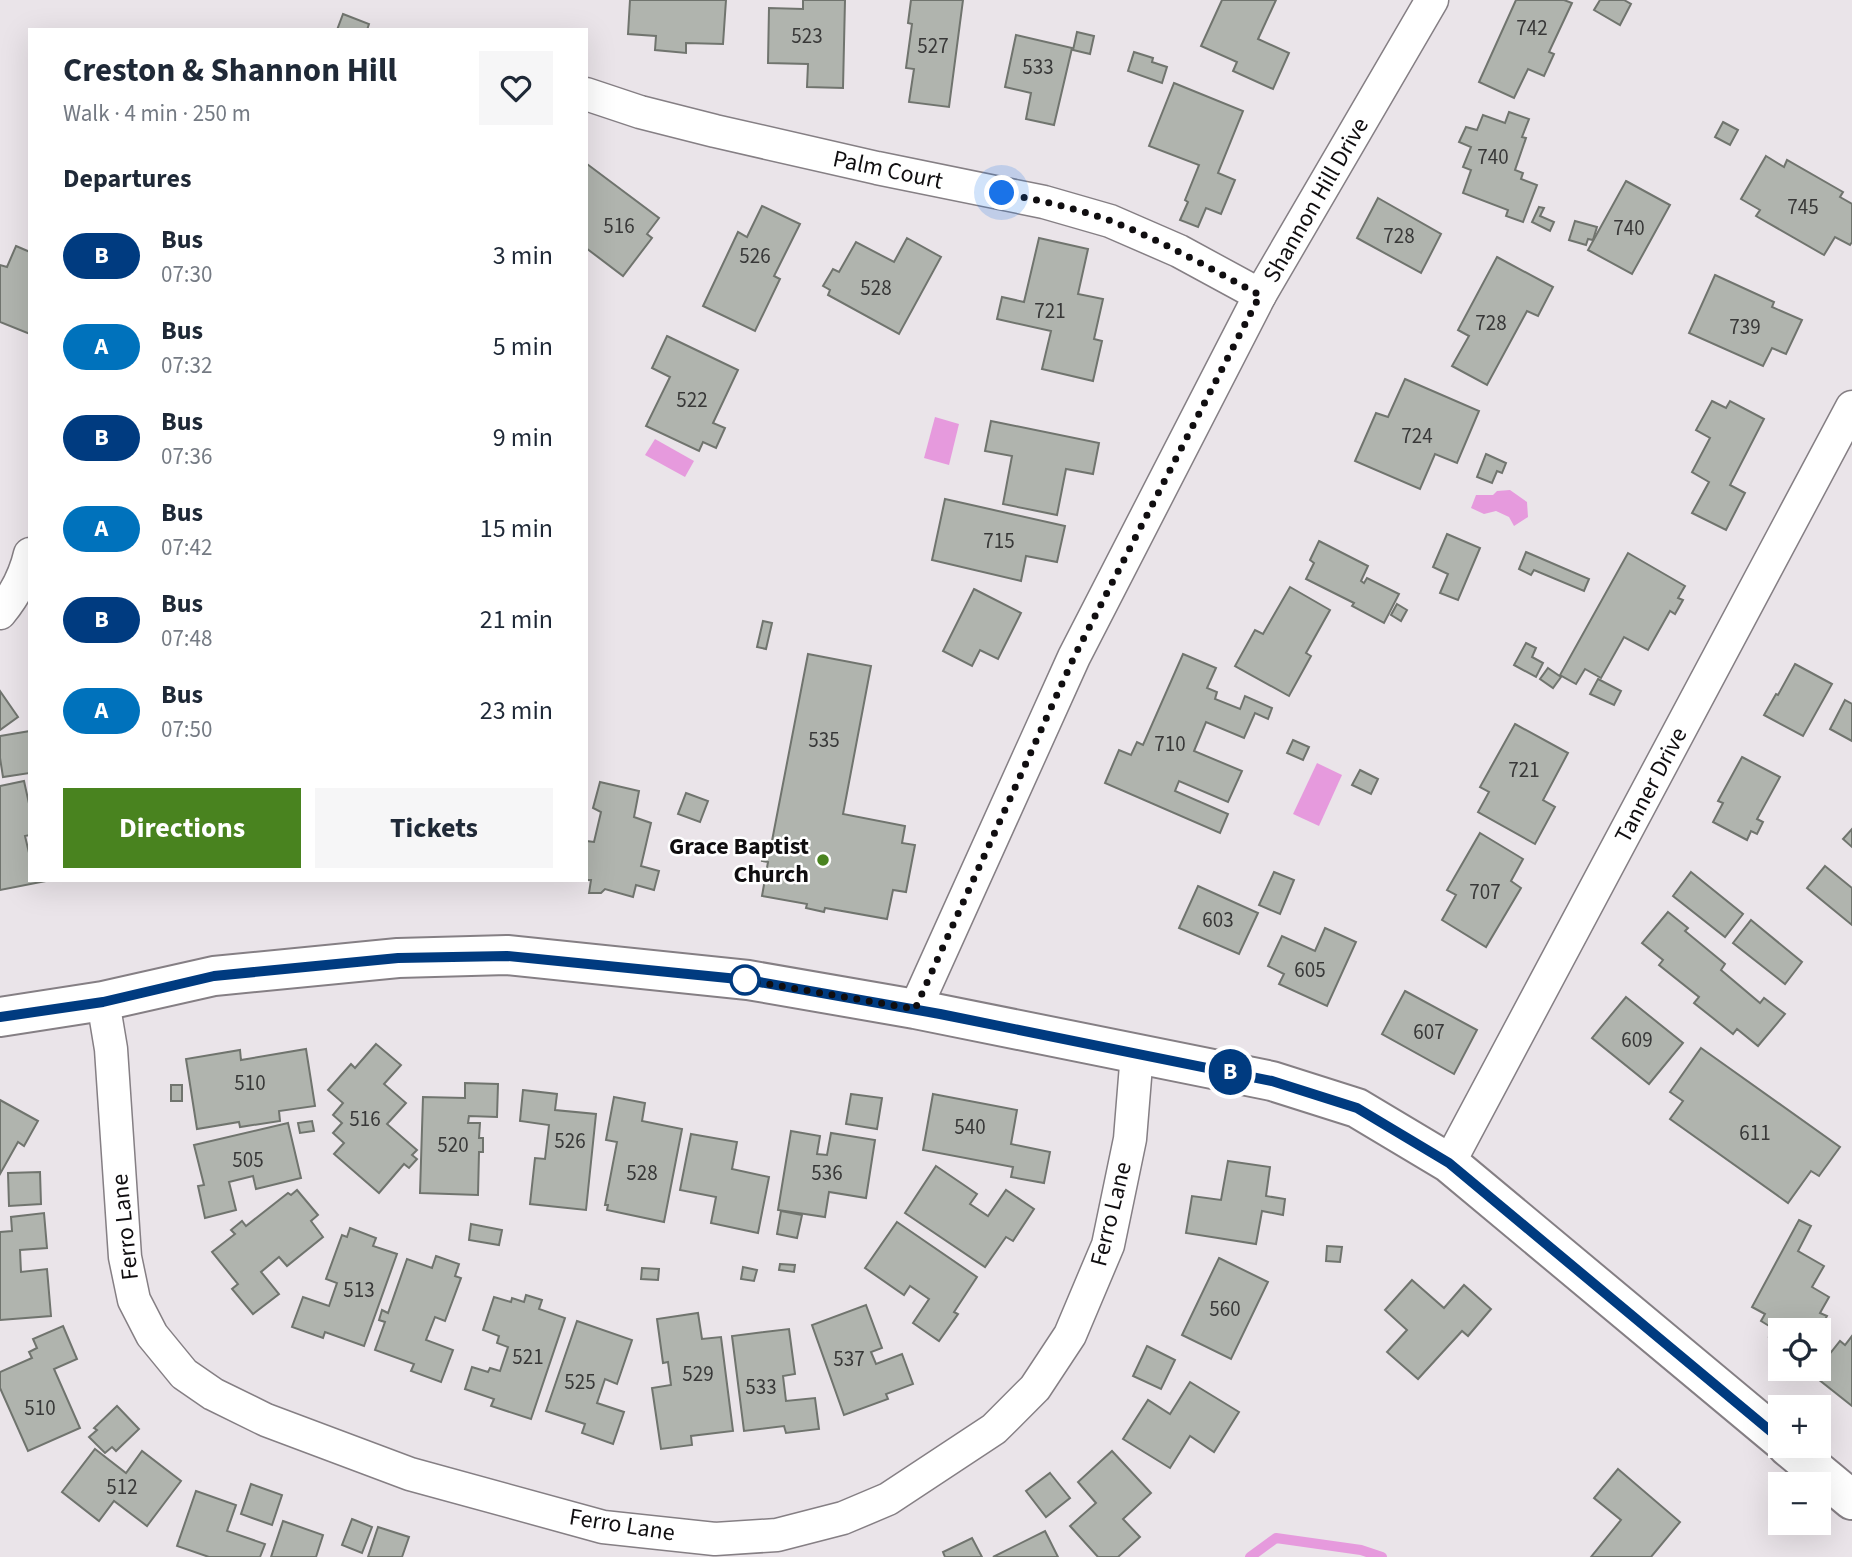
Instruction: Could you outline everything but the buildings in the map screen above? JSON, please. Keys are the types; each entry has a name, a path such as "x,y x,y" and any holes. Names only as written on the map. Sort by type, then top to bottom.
{"main road":[{"path":"0,1017 103,1002 214,976 398,958 507,956 748,980 915,1009 1272,1081 1357,1108 1449,1163 1768,1430"},
{"path":"1801,1458 1852,1500"}],"street":[{"name":"Shannon Hill Drive","path":"915,1009 1074,657 1260,295 1432,0"},
{"name":"Palm Court","path":"588,95 640,112 715,131 1044,202 1110,221 1178,251 1260,295"},
{"name":"Tanner Drive","path":"1449,1163 1852,407"},
{"path":"0,613 12,598 28,561"},
{"name":"Ferro Lane","path":"103,1002 111,1049 125,1257 129,1278 134,1300 152,1335 184,1374 213,1394 266,1420 410,1474 603,1527 715,1539 777,1535 843,1518 888,1499 994,1429 1035,1388 1070,1335 1108,1245 1130,1139 1137,1053"}],"shaded area":[{"path":"935,417 959,424 949,465 924,458"},
{"path":"655,439 694,461 685,477 645,455"},
{"path":"1510,490 1527,502 1528,517 1514,526 1509,517 1496,511 1484,514 1471,508 1476,495 1493,495 1497,491"},
{"path":"1317,763 1342,775 1319,826 1293,814"}],"waterway":[{"path":"1250,1557 1276,1538 1361,1550 1382,1557"}],"bus line":[{"name":"B","path":"0,1017 103,1002 214,976 398,958 507,956 748,980 940,1014 1272,1081 1357,1108 1449,1163 1768,1429"}],"place":[{"name":"Grace Baptist Church","path":"823,860"}],"route":[{"path":"745,980 915,1009 1074,657 1260,295 1178,251 1110,221 1002,193"}]}
